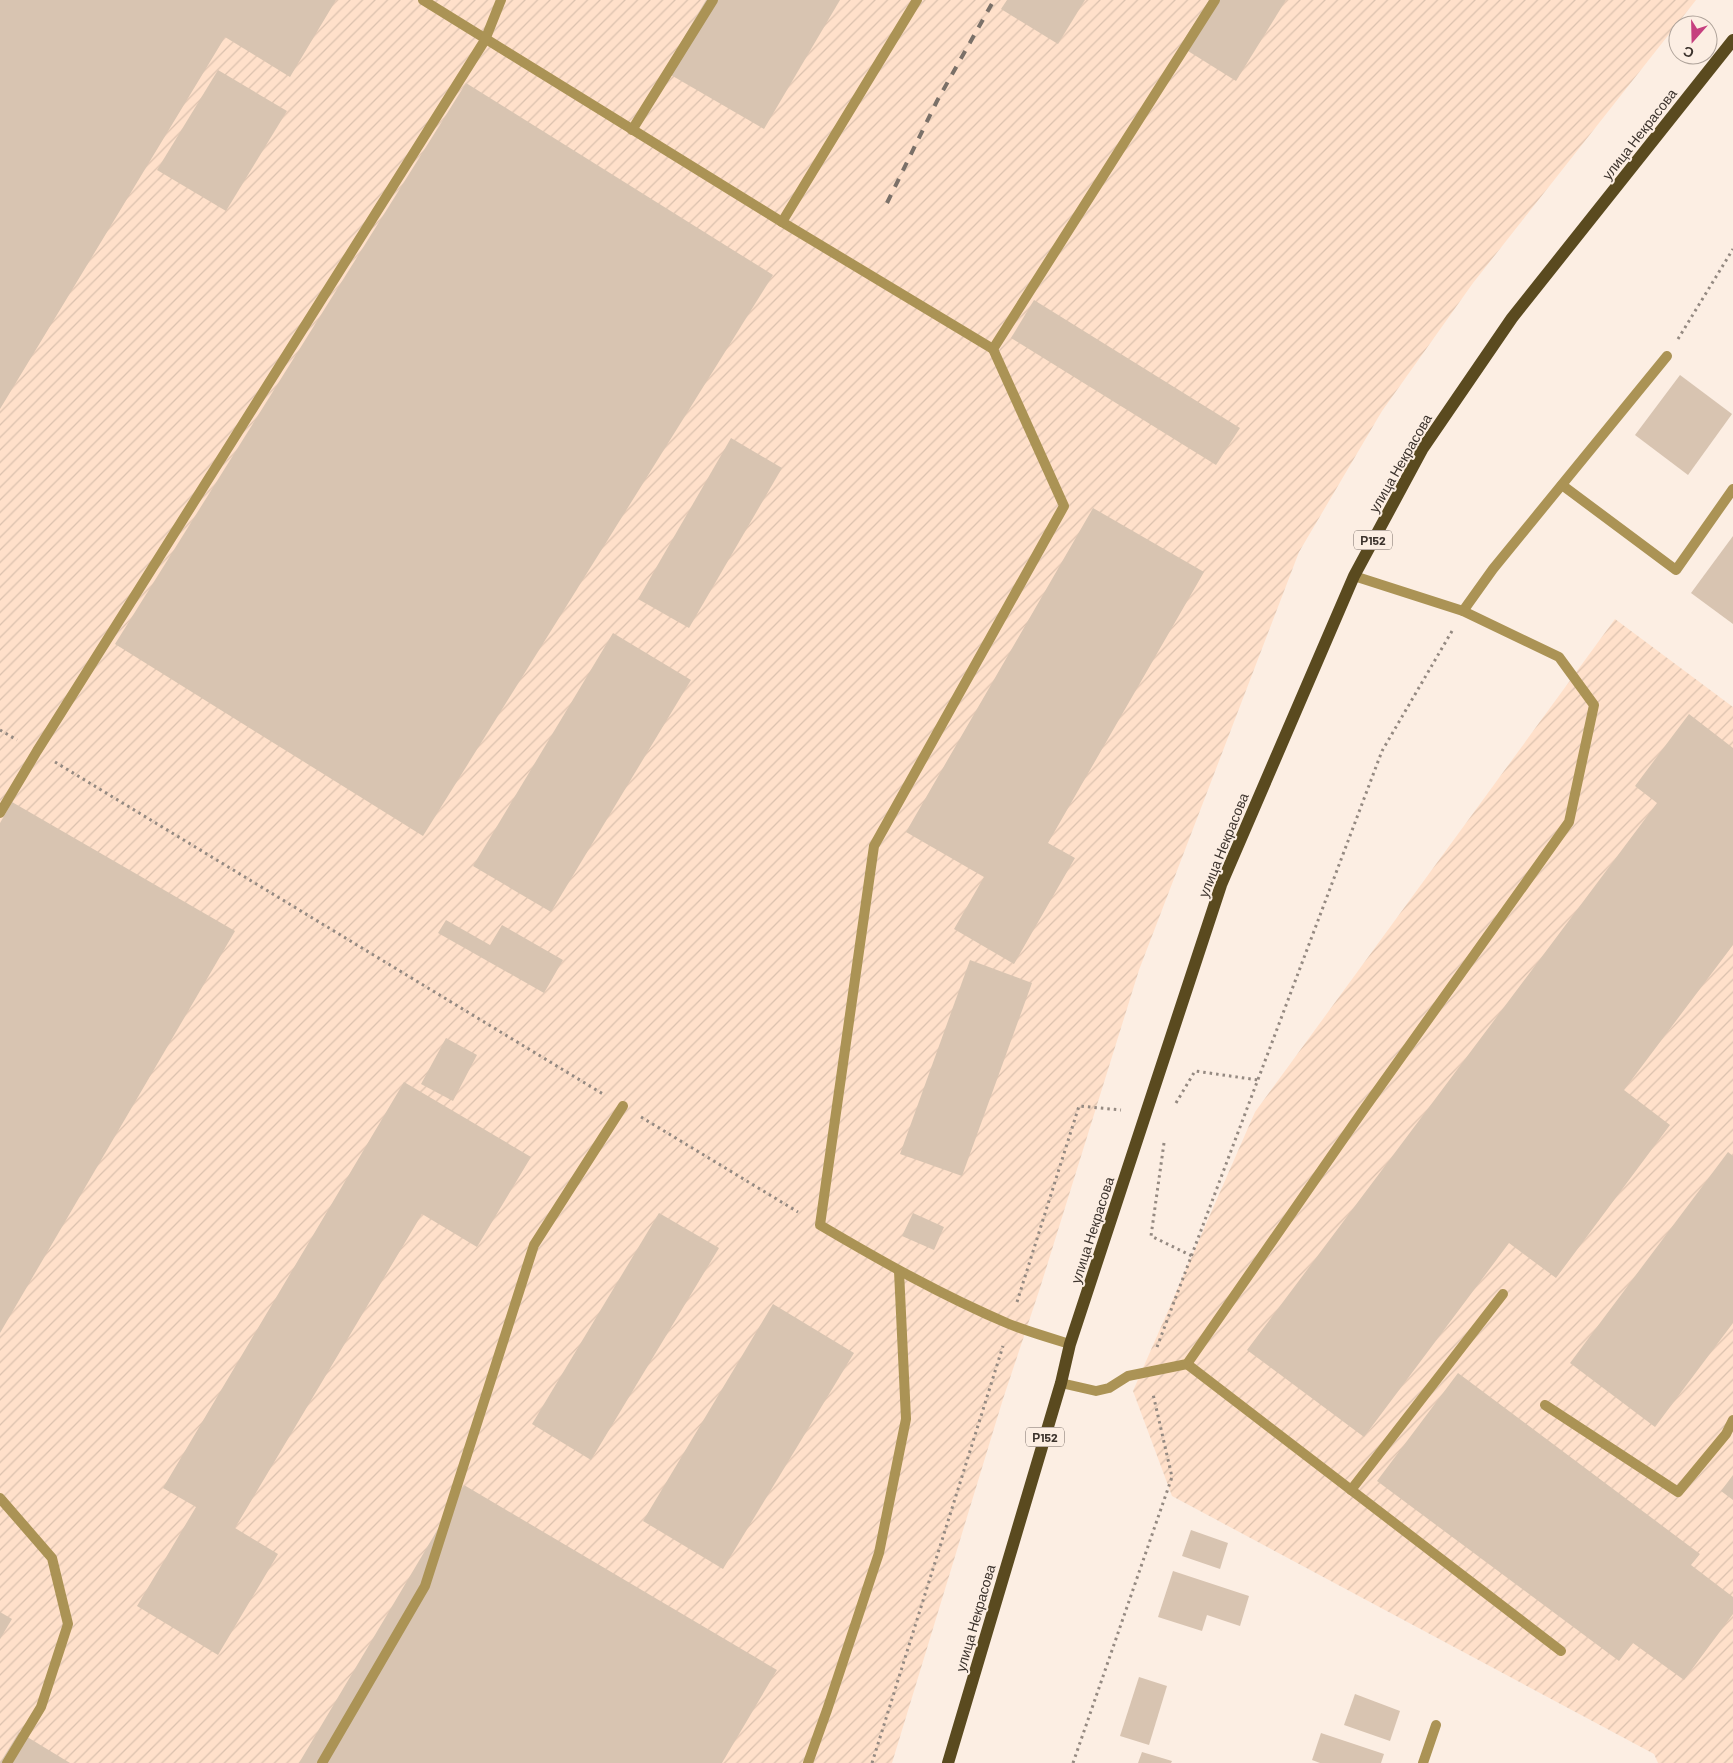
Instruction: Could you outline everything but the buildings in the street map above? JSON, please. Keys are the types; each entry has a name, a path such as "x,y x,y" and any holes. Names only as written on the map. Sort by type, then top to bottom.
{"main road":[{"name":"улица Некрасова","path":"948,1763 1061,1383 1070,1344 1221,885 1354,576 1423,448 1512,318 1733,40"}],"street":[{"path":"423,0 782,222 993,349 1064,506 874,846 820,1225 898,1271 1010,1324 1070,1344"},
{"path":"0,813 37,751 485,40 501,0"},
{"path":"632,130 712,0"},
{"path":"782,222 917,0"},
{"path":"993,349 1215,0"},
{"path":"1463,611 1493,569 1667,356"},
{"path":"1562,485 1676,570 1733,489"},
{"path":"1061,1383 1096,1391 1109,1388 1128,1376 1187,1364 1357,1120 1570,822 1594,705 1560,657 1463,611 1354,576"},
{"path":"322,1763 425,1586 534,1245 623,1106"},
{"path":"808,1763 828,1710 879,1553 906,1419 898,1271"},
{"path":"1351,1490 1503,1294"},
{"path":"1187,1364 1560,1652"},
{"path":"1545,1404 1678,1492 1726,1434 1733,1420"},
{"path":"0,1498 52,1558 68,1624 41,1707 7,1763"},
{"path":"1423,1763 1436,1725"}],"path":[{"path":"1667,356 1733,249"},
{"path":"1073,1763 1172,1477 1148,1372 1382,751 1463,611"},
{"path":"0,730 820,1225"},
{"path":"872,1763 1079,1106"},
{"path":"1164,1139 1151,1236 1192,1256"}],"shaded area":[{"path":"0,0 1696,0 1684,15 1668,15 1668,36 1473,283 1382,411 1299,552 1139,970 1040,1288 1003,1399 892,1763 0,1763"},
{"path":"1615,619 1733,707 1733,1763 1658,1763 1654,1754 1172,1496 1133,1391 1255,1112"}],"railway":[{"path":"887,203 937,101 994,0"}]}
